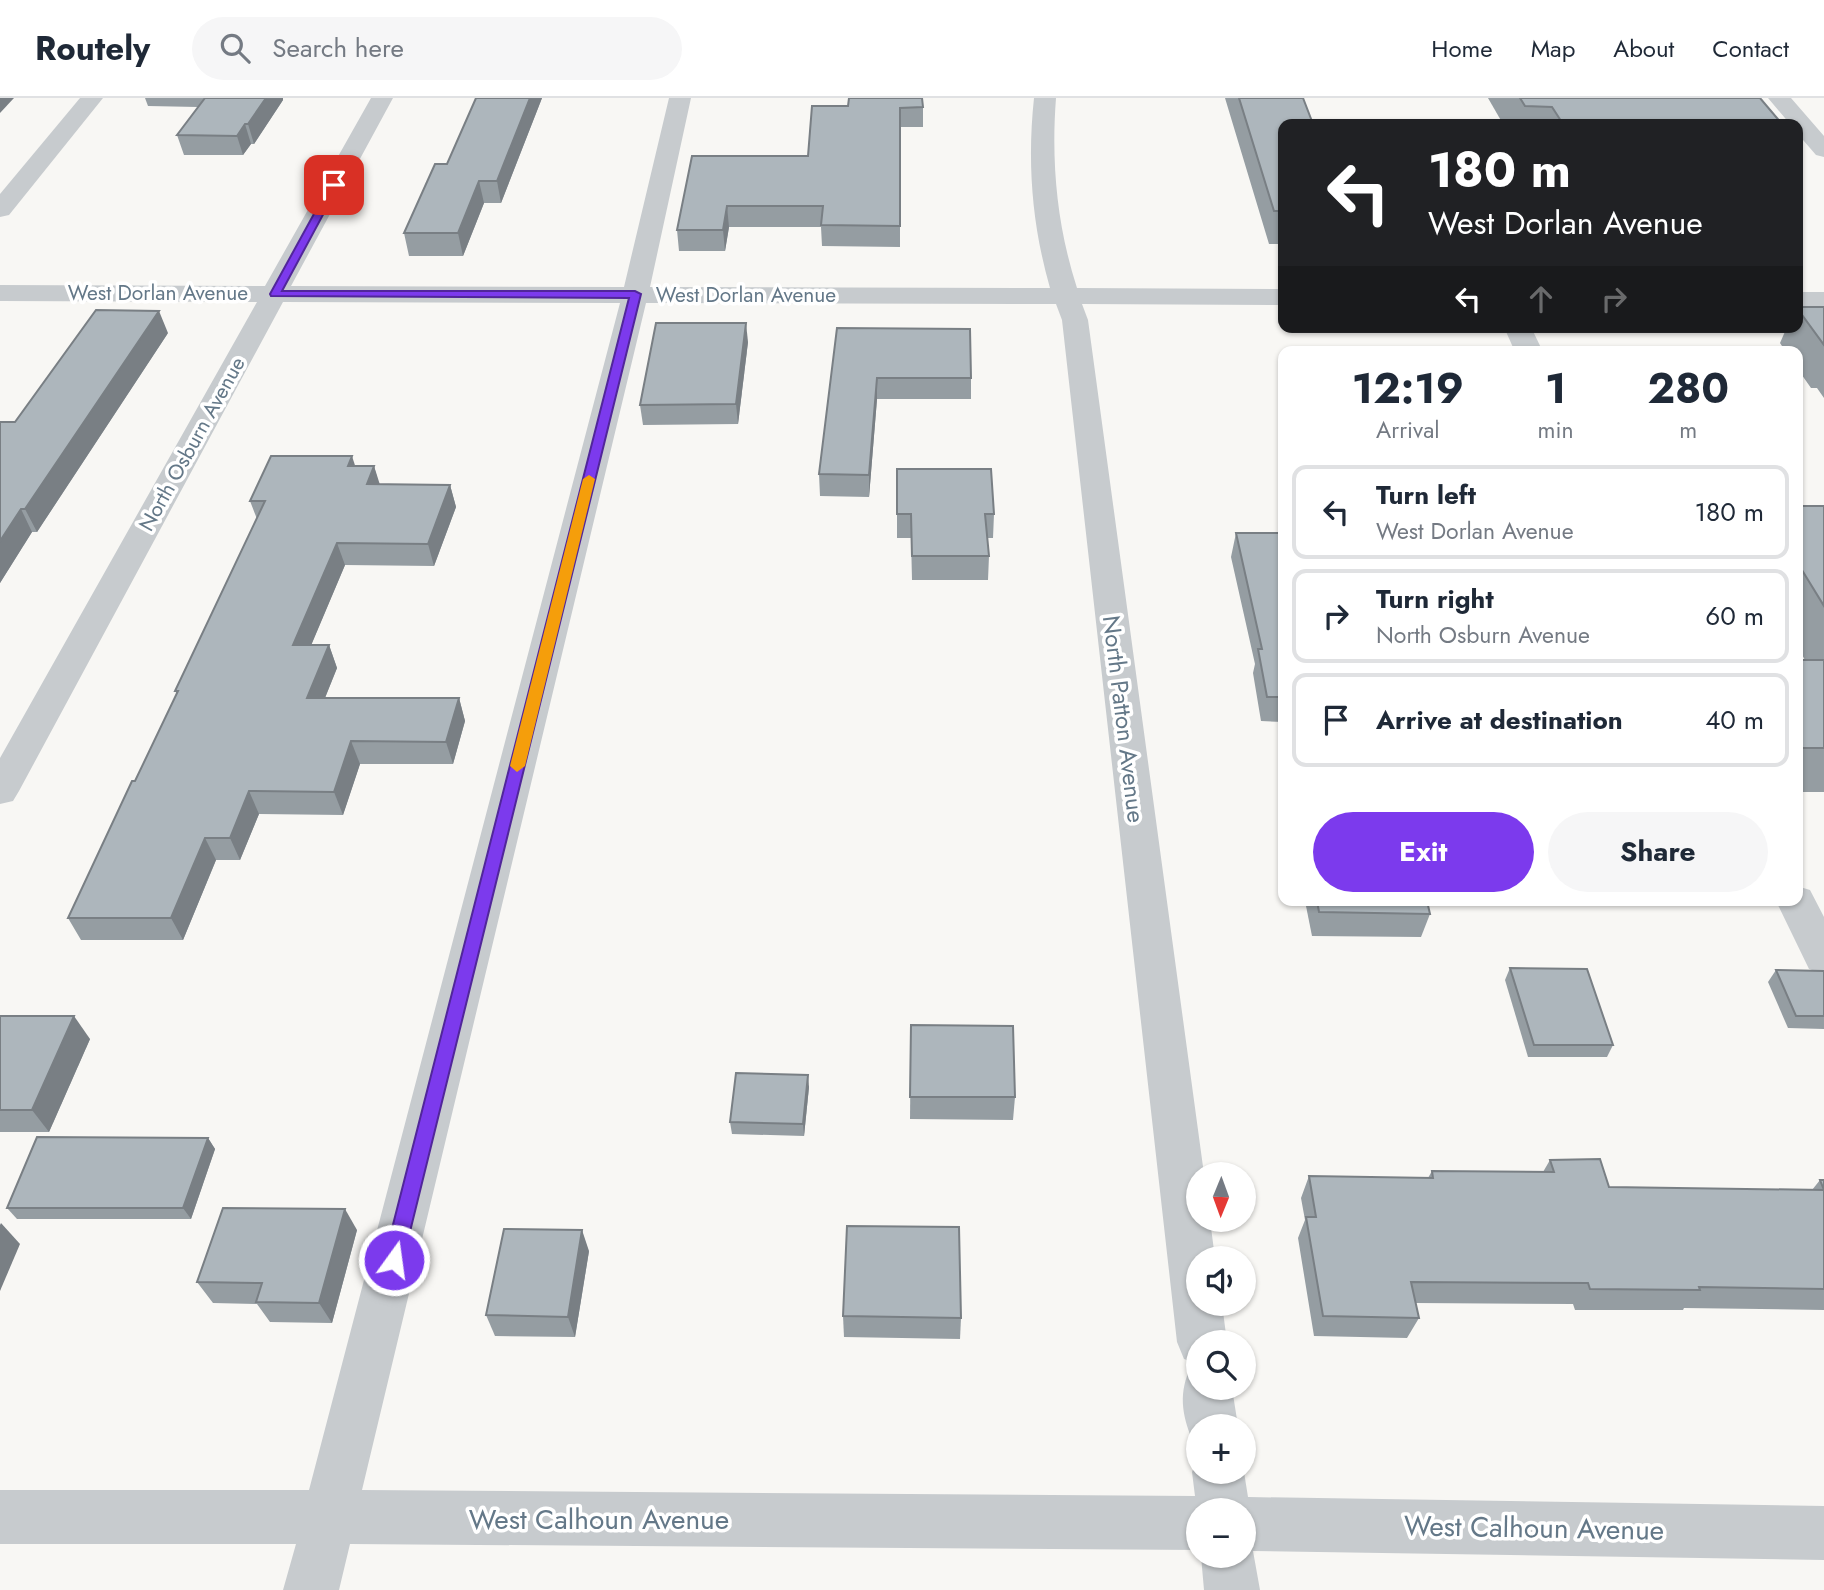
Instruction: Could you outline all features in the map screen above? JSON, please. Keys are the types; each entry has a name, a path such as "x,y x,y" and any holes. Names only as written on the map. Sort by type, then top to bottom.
{"street":[{"path":"0,210 92,98"},
{"name":"North Osburn Avenue","path":"0,790 382,98"},
{"path":"311,1590 635,294 680,98"},
{"name":"North Patton Avenue","path":"1045,98 1040,155 1051,238 1065,296 1074,320 1200,1330"},
{"path":"1779,98 1799,119"},
{"path":"1803,124 1821,143"},
{"name":"West Dorlan Avenue","path":"0,292 1278,297"},
{"path":"1803,300 1824,300"},
{"path":"1798,906 1824,958"},
{"name":"West Calhoun Avenue","path":"0,1517 1186,1523"},
{"name":"West Calhoun Avenue","path":"1256,1524 1824,1533"},
{"path":"1229,1568 1232,1590"}],"building":[{"path":"205,98 266,98 237,136 177,135"},
{"path":"476,98 530,98 497,181 479,181 458,233 404,233 435,164 447,164"},
{"path":"849,98 922,98 923,107 900,108 900,226 821,225 823,206 727,206 723,230 677,230 692,156 808,156 812,106 848,106"},
{"path":"1239,98 1303,98 1311,119 1278,119 1278,211 1274,211"},
{"path":"1520,98 1760,98 1778,119 1560,119 1552,107 1525,106"},
{"path":"1803,307 1824,307 1824,345 1803,316"},
{"path":"96,310 159,311 25,509 21,509 0,541 0,422 15,422"},
{"path":"656,323 746,323 736,404 640,405"},
{"path":"837,328 970,329 971,378 877,378 869,475 819,474"},
{"path":"271,456 352,456 348,466 374,466 367,484 450,485 428,544 337,543 293,645 329,645 307,698 459,698 446,742 351,741 334,792 249,791 230,838 205,838 171,918 68,918 132,781 135,781 178,691 175,691 265,501 250,501"},
{"path":"897,469 991,469 994,514 985,514 989,556 912,556 911,514 897,514"},
{"path":"1803,506 1824,506 1824,606 1803,572"},
{"path":"1236,533 1278,533 1278,697 1267,697 1258,649 1262,649"},
{"path":"1803,660 1824,660 1824,748 1803,748"},
{"path":"1318,906 1428,906 1430,914 1319,912"},
{"path":"1510,968 1587,969 1613,1045 1534,1045"},
{"path":"1776,970 1824,971 1824,1016 1796,1016"},
{"path":"0,1016 74,1016 32,1110 0,1110"},
{"path":"911,1025 1013,1026 1015,1097 910,1097"},
{"path":"736,1073 808,1075 803,1124 730,1122"},
{"path":"37,1137 208,1138 183,1208 7,1208"},
{"path":"1600,1159 1609,1187 1824,1190 1824,1289 1590,1289 1588,1283 1411,1282 1419,1318 1323,1316 1306,1217 1316,1217 1309,1176 1433,1178 1432,1171 1554,1172 1550,1160"},
{"path":"223,1208 345,1209 319,1303 256,1302 262,1283 197,1282"},
{"path":"847,1226 959,1227 961,1318 843,1316"},
{"path":"504,1229 582,1230 568,1317 486,1315"}],"slow traffic":[{"path":"517,766 589,479"}],"route":[{"path":"334,185 275,294 635,294 394,1260"}]}
